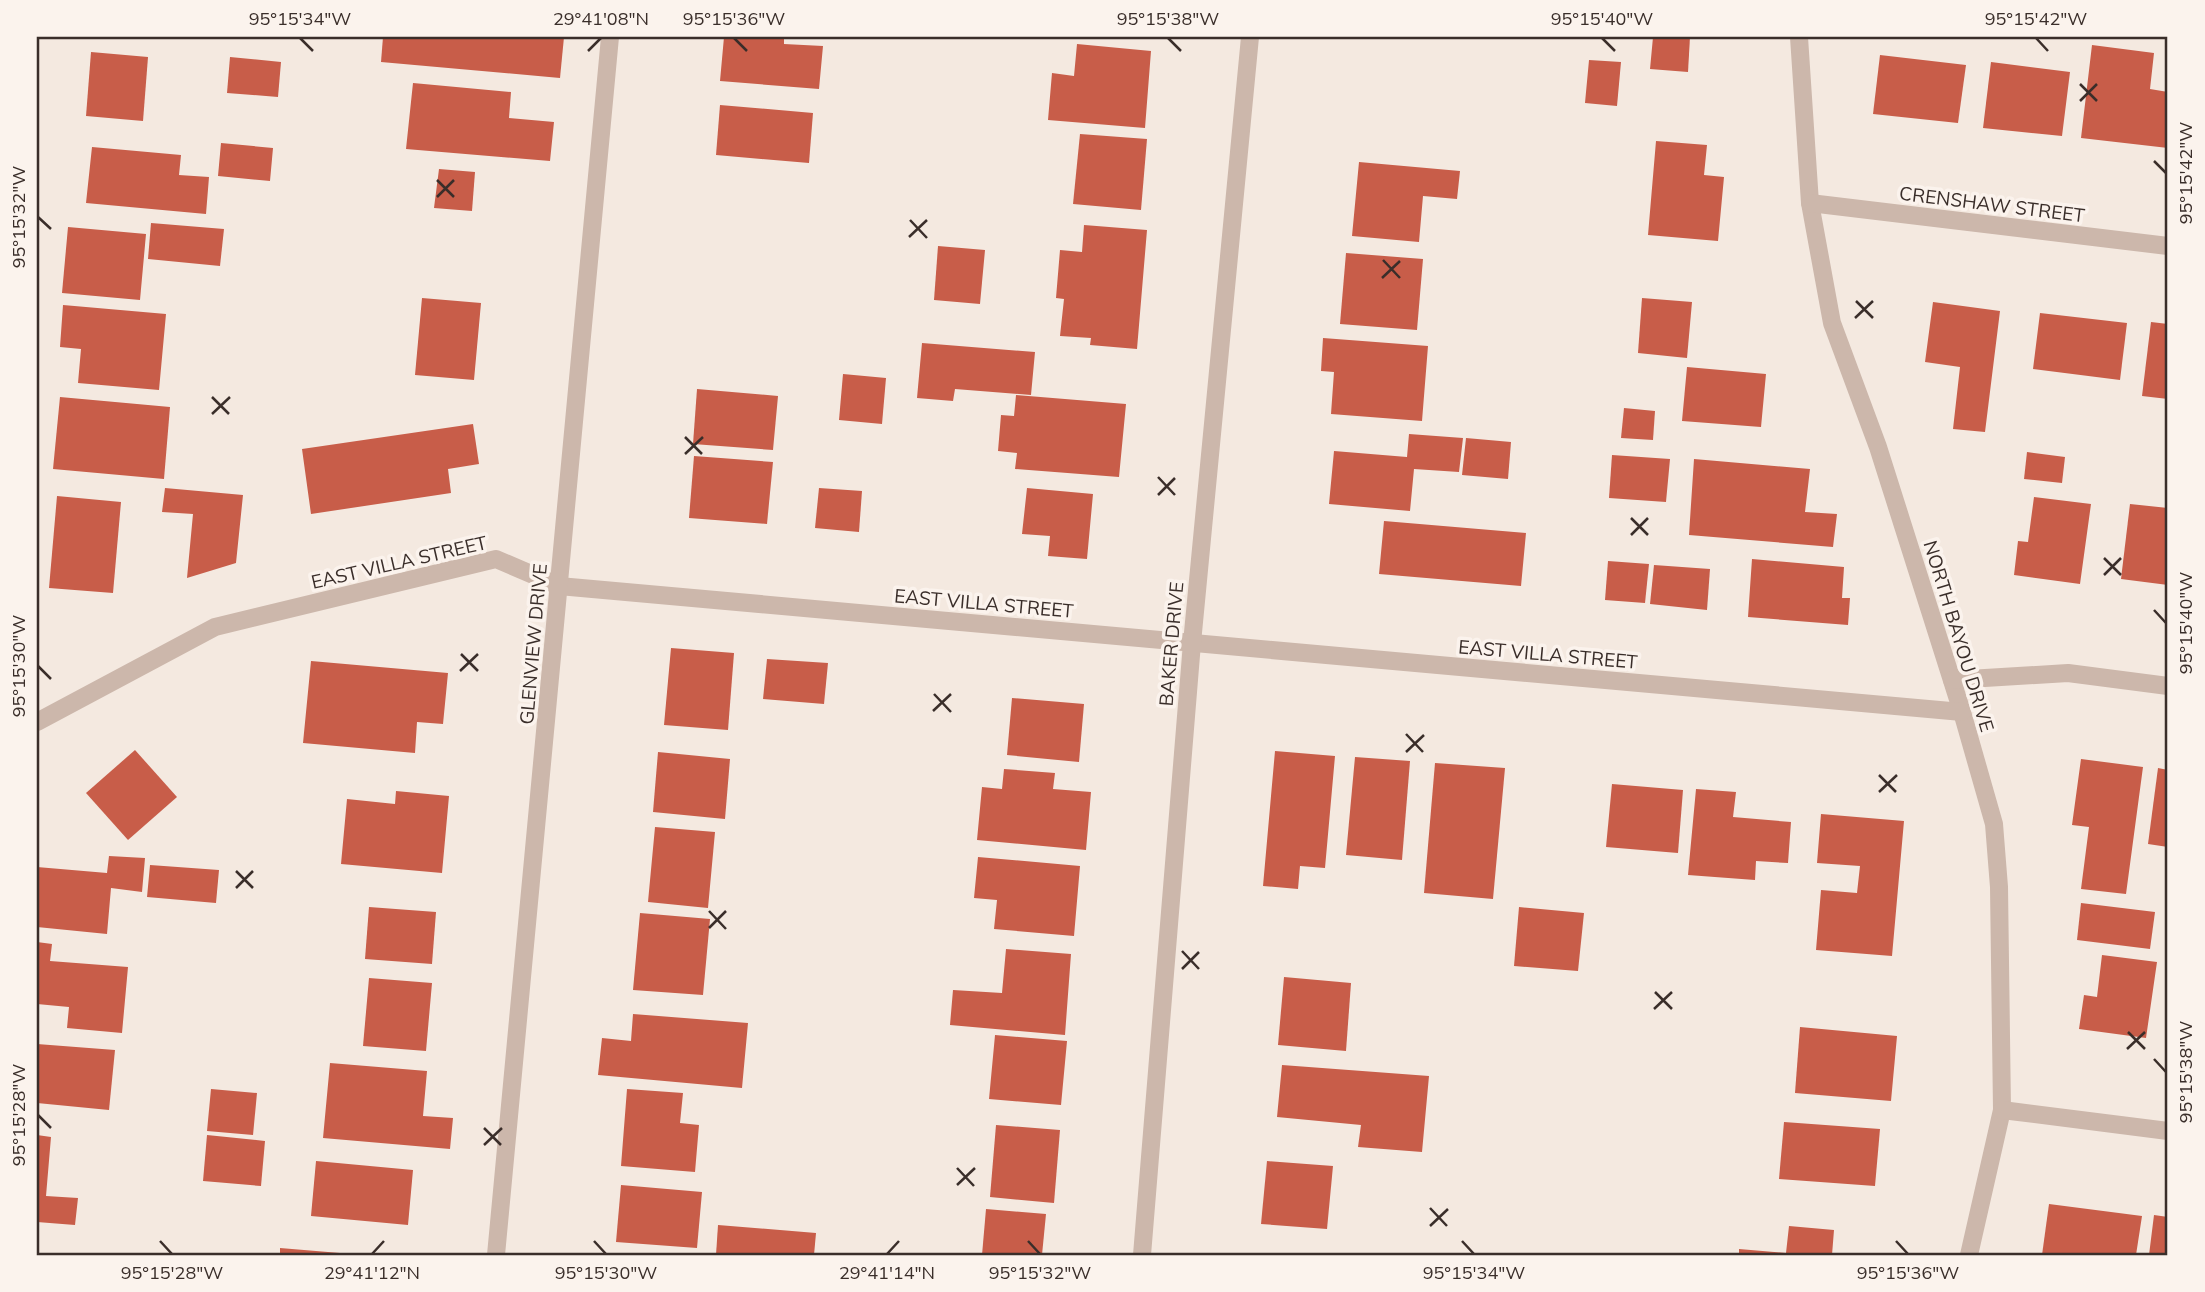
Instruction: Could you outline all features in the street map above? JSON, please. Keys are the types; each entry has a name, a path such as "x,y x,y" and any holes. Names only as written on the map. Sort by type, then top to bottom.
{"street":[{"name":"GLENVIEW DRIVE","path":"496,1255 610,37"},
{"name":"BAKER DRIVE","path":"1142,1255 1192,643 1250,37"},
{"name":"NORTH BAYOU DRIVE","path":"1800,37 1810,203 1832,323 1878,447 1962,712 1994,824 1999,899 2001,1110 1969,1255"},
{"name":"CRENSHAW STREET","path":"1810,203 2168,246"},
{"name":"EAST VILLA STREET","path":"37,722 215,627 496,559 559,586 1962,712"},
{"path":"1952,680 2068,673 2168,686"},
{"path":"2001,1110 2168,1131"}],"building":[{"path":"383,37 564,37 560,78 381,62"},
{"path":"724,37 784,37 784,44 823,46 819,89 720,81"},
{"path":"1653,37 1690,37 1688,72 1650,69"},
{"path":"1077,44 1151,51 1145,128 1048,120 1052,73 1074,76"},
{"path":"2092,45 2154,53 2150,89 2168,92 2168,148 2081,138"},
{"path":"91,52 148,57 143,121 86,116"},
{"path":"1880,55 1966,65 1958,123 1873,114"},
{"path":"230,57 281,62 278,97 227,93"},
{"path":"1589,60 1621,62 1617,106 1585,103"},
{"path":"1991,62 2070,72 2062,136 1983,128"},
{"path":"413,83 511,92 509,118 554,122 550,161 406,149"},
{"path":"720,105 813,113 809,163 716,155"},
{"path":"1080,134 1147,139 1141,210 1073,204"},
{"path":"1656,141 1707,145 1704,175 1724,177 1718,241 1648,235"},
{"path":"221,143 273,148 270,181 218,176"},
{"path":"92,147 181,155 179,175 209,177 206,214 86,203"},
{"path":"1359,162 1460,171 1457,199 1423,196 1419,242 1352,236"},
{"path":"439,169 475,172 472,211 434,208"},
{"path":"151,223 224,229 220,266 148,259"},
{"path":"1084,225 1147,230 1137,349 1090,345 1091,338 1060,336 1064,299 1056,298 1060,250 1082,252"},
{"path":"68,227 146,234 140,300 62,293"},
{"path":"938,246 985,250 980,304 934,300"},
{"path":"1346,253 1423,259 1417,330 1340,324"},
{"path":"422,298 481,303 474,380 415,375"},
{"path":"1642,298 1692,302 1687,358 1638,353"},
{"path":"1933,302 2000,311 1985,432 1953,429 1960,367 1925,362"},
{"path":"63,305 166,314 159,390 78,383 81,349 60,347"},
{"path":"2040,313 2127,323 2120,380 2033,369"},
{"path":"2151,322 2168,324 2168,399 2142,396"},
{"path":"1323,338 1428,346 1422,421 1331,414 1334,372 1321,371"},
{"path":"922,343 1035,352 1031,395 955,389 953,401 917,398"},
{"path":"1687,367 1766,374 1761,427 1682,421"},
{"path":"843,374 886,378 882,424 839,420"},
{"path":"697,389 778,396 773,450 693,444"},
{"path":"1016,395 1126,404 1119,477 1015,469 1017,453 998,451 1001,415 1014,416"},
{"path":"60,397 170,407 164,479 53,469"},
{"path":"1624,408 1655,411 1653,440 1621,438"},
{"path":"473,424 479,464 448,469 451,493 311,514 302,449"},
{"path":"1409,434 1463,438 1459,472 1414,469 1410,511 1329,504 1334,451 1407,457"},
{"path":"1466,438 1511,442 1508,479 1462,475"},
{"path":"2027,452 2065,457 2062,483 2024,479"},
{"path":"1612,455 1670,459 1666,502 1609,498"},
{"path":"694,456 773,462 767,524 689,518"},
{"path":"1694,459 1810,469 1805,512 1837,514 1833,547 1689,535"},
{"path":"165,488 243,495 236,563 187,578 193,514 162,512"},
{"path":"819,488 862,491 859,532 815,528"},
{"path":"1027,488 1093,494 1087,559 1048,556 1050,536 1022,534"},
{"path":"57,496 121,502 113,593 49,588"},
{"path":"2034,497 2091,504 2080,584 2014,575 2018,541 2028,542"},
{"path":"2130,504 2168,508 2168,585 2121,579"},
{"path":"1384,521 1526,533 1521,586 1379,574"},
{"path":"1752,559 1844,567 1842,598 1850,598 1848,625 1748,617"},
{"path":"1608,561 1649,564 1645,603 1605,600"},
{"path":"1654,565 1710,569 1707,610 1650,604"},
{"path":"671,648 734,653 728,730 664,725"},
{"path":"767,659 828,663 824,704 763,699"},
{"path":"311,661 448,673 443,724 417,722 415,753 303,743"},
{"path":"1012,698 1084,704 1079,762 1007,755"},
{"path":"135,750 177,797 128,840 86,793"},
{"path":"1275,751 1335,756 1325,868 1300,866 1298,889 1263,886"},
{"path":"658,752 730,759 725,819 653,812"},
{"path":"1355,757 1410,761 1402,860 1346,855"},
{"path":"2081,759 2143,767 2126,894 2081,889 2089,827 2072,825"},
{"path":"1435,763 1505,768 1493,899 1424,893"},
{"path":"2158,768 2168,770 2168,847 2148,844"},
{"path":"1004,769 1055,773 1053,789 1091,792 1086,850 977,840 982,787 1002,789"},
{"path":"1612,784 1683,790 1678,853 1606,847"},
{"path":"1696,789 1736,792 1733,817 1791,822 1788,863 1756,861 1755,880 1688,875"},
{"path":"396,791 449,796 442,873 341,864 347,799 395,804"},
{"path":"1821,814 1904,821 1892,956 1816,950 1821,890 1857,893 1860,866 1817,863"},
{"path":"655,827 715,832 708,908 648,902"},
{"path":"109,856 145,858 142,892 111,888 107,934 37,927 37,867 107,873"},
{"path":"978,857 1080,866 1074,936 994,929 997,900 974,898"},
{"path":"150,865 219,870 216,903 147,897"},
{"path":"2081,903 2155,912 2150,949 2077,940"},
{"path":"369,907 436,912 432,964 365,959"},
{"path":"1519,907 1584,913 1578,971 1514,966"},
{"path":"640,913 710,919 703,995 633,990"},
{"path":"37,942 52,944 50,961 128,967 122,1033 67,1028 69,1007 37,1004"},
{"path":"1006,949 1071,954 1065,1035 950,1025 953,990 1002,993"},
{"path":"2102,955 2157,962 2146,1038 2079,1029 2084,995 2097,997"},
{"path":"1284,977 1351,983 1346,1051 1278,1045"},
{"path":"369,978 432,983 426,1051 363,1046"},
{"path":"633,1014 748,1023 742,1088 598,1075 602,1038 631,1041"},
{"path":"1800,1027 1897,1036 1891,1101 1795,1093"},
{"path":"995,1035 1067,1041 1061,1105 989,1099"},
{"path":"37,1044 115,1050 109,1110 37,1103"},
{"path":"330,1063 427,1071 423,1116 453,1118 450,1149 323,1138"},
{"path":"1282,1065 1429,1076 1422,1152 1358,1147 1361,1125 1277,1117"},
{"path":"211,1089 257,1093 253,1135 207,1131"},
{"path":"627,1089 683,1093 680,1123 699,1125 695,1172 621,1166"},
{"path":"1784,1122 1880,1129 1875,1186 1779,1179"},
{"path":"996,1125 1060,1130 1054,1203 990,1197"},
{"path":"37,1135 51,1137 46,1196 78,1198 75,1225 37,1222"},
{"path":"207,1135 265,1141 261,1186 203,1181"},
{"path":"316,1161 413,1170 408,1225 311,1216"},
{"path":"1267,1161 1333,1166 1327,1229 1261,1224"},
{"path":"621,1185 702,1192 697,1248 616,1242"},
{"path":"2049,1204 2142,1216 2136,1255 2042,1255"},
{"path":"986,1209 1046,1214 1042,1255 982,1255"},
{"path":"2154,1215 2168,1217 2168,1255 2149,1255"},
{"path":"718,1225 816,1233 814,1255 716,1255"},
{"path":"1789,1226 1834,1230 1832,1255 1739,1255 1739,1249 1786,1253"},
{"path":"280,1248 340,1253 340,1255 280,1255"}]}
